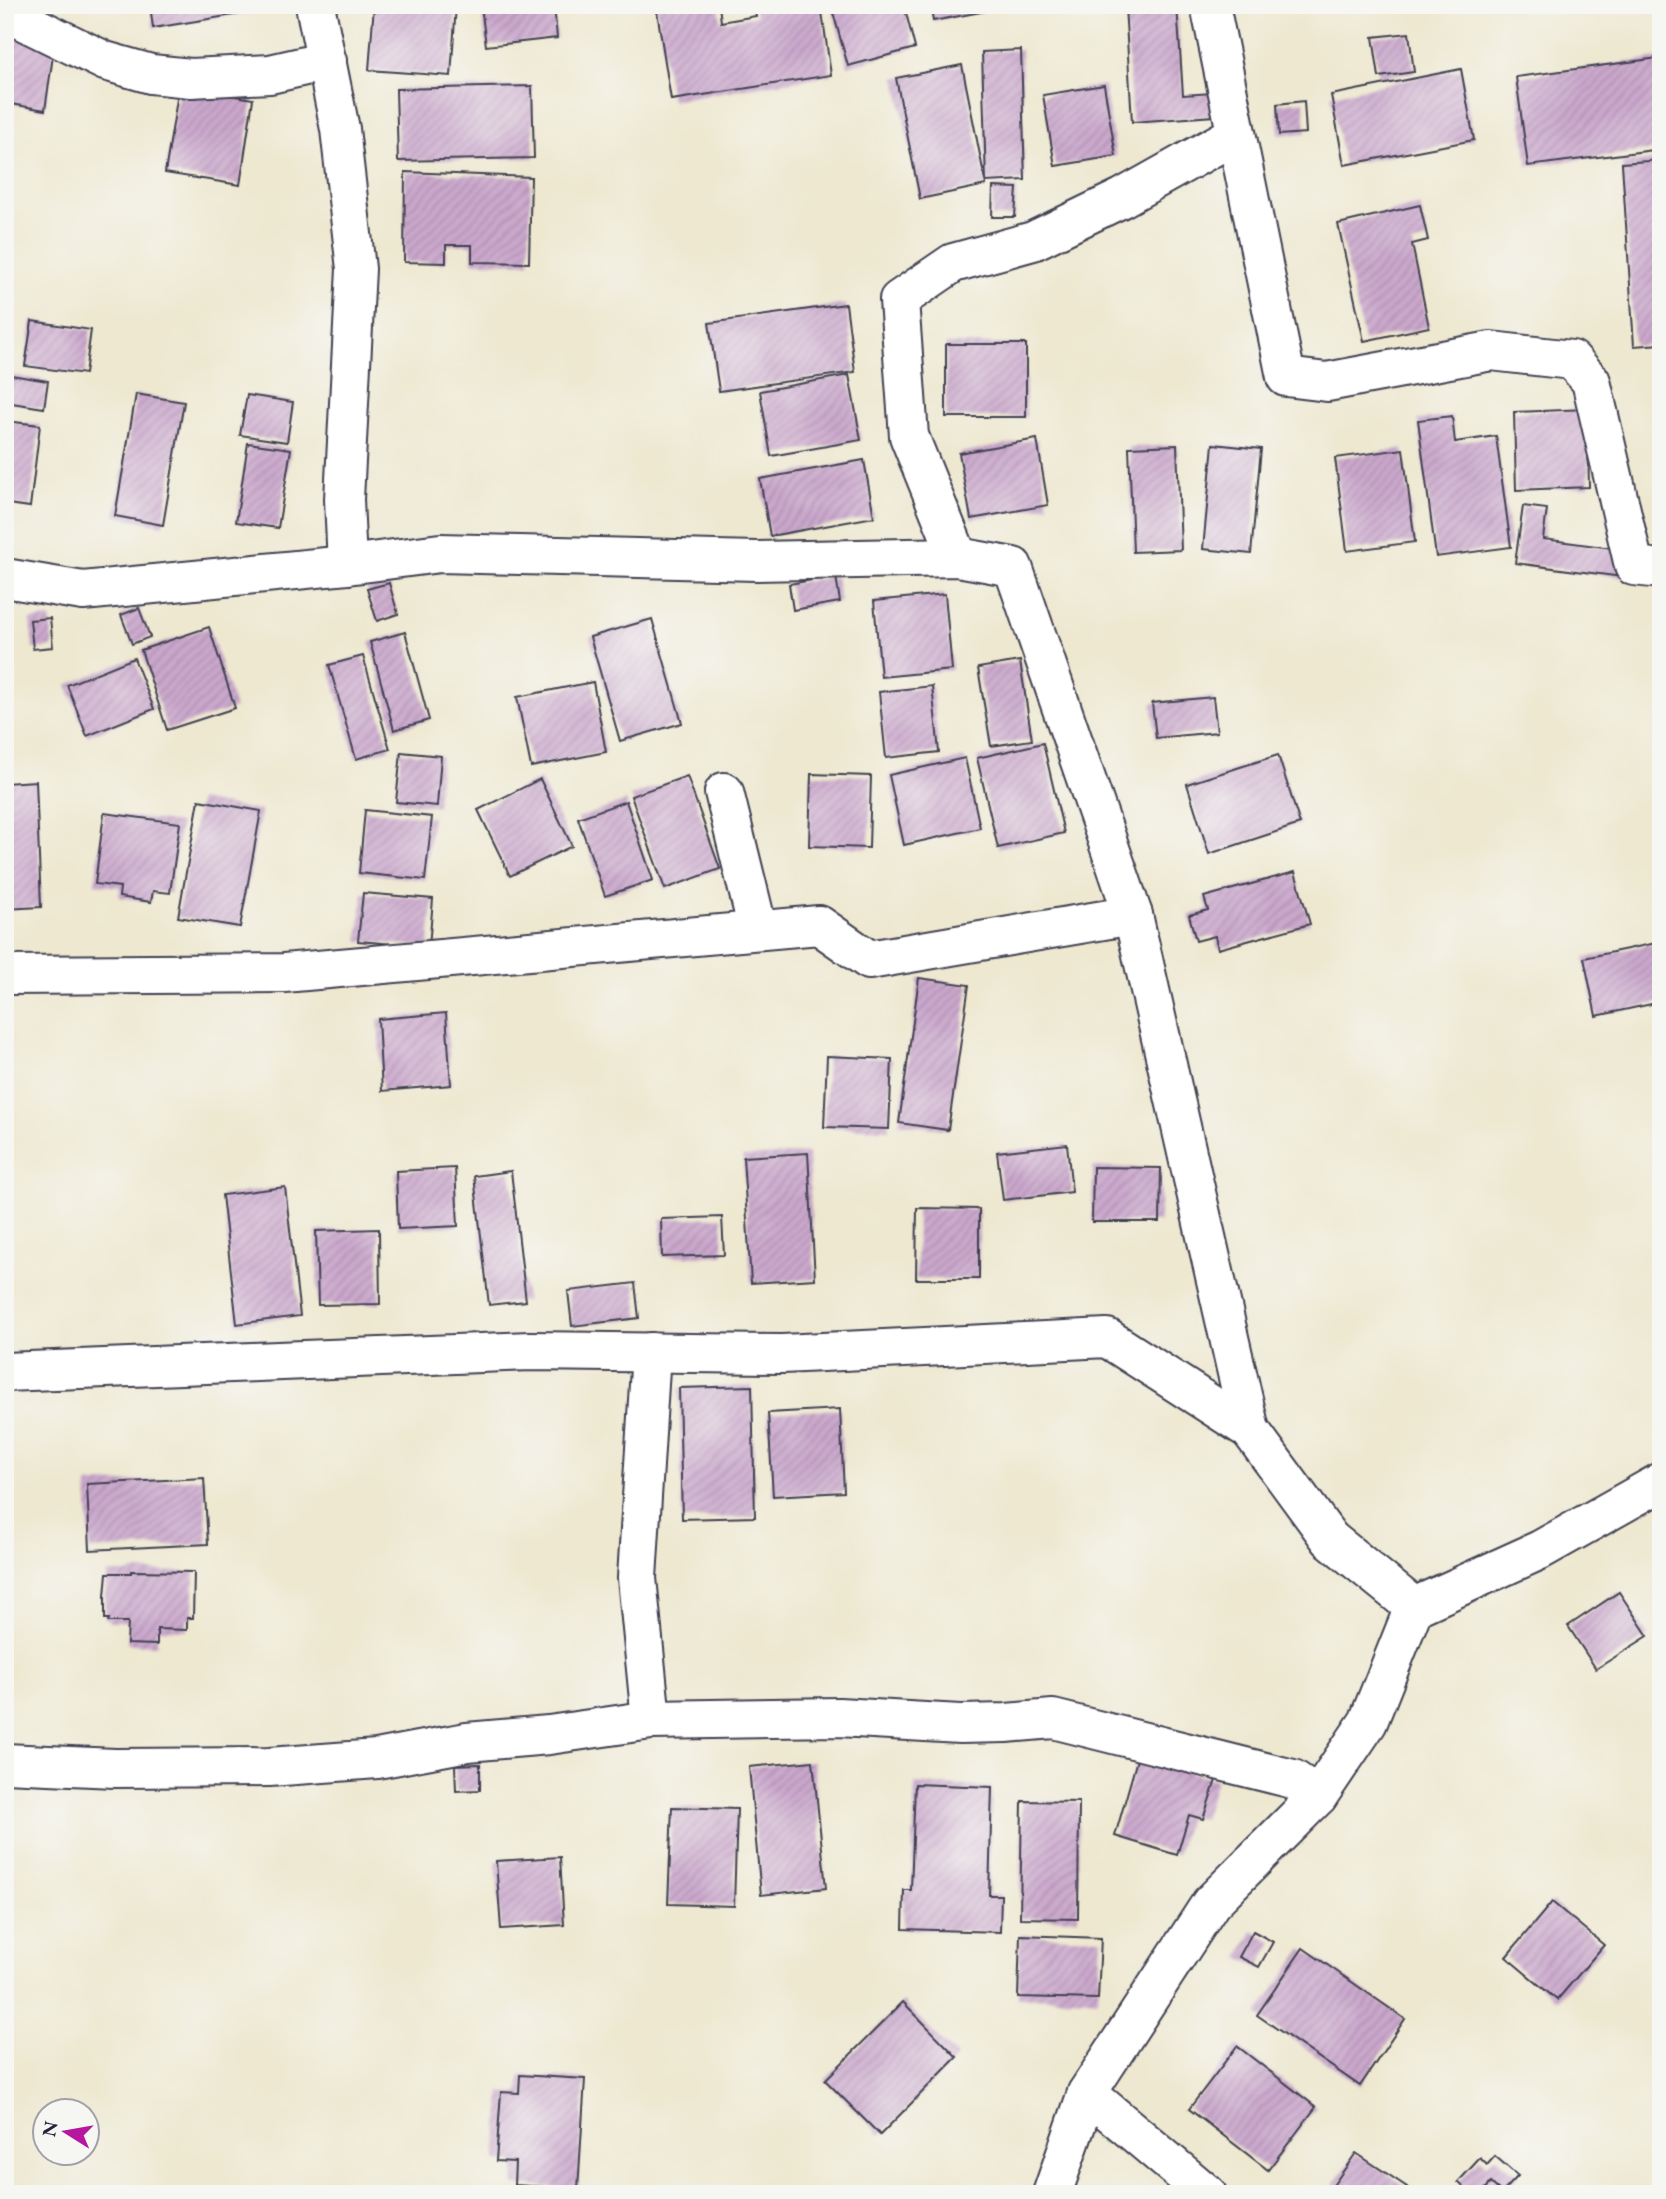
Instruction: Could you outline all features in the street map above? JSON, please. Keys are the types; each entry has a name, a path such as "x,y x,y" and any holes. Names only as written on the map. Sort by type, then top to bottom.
{"street":[{"path":"315,5 340,129 356,270 344,499 347,565"},
{"path":"1210,5 1286,377 1327,382 1491,351 1572,360 1591,381 1634,566 1661,569"},
{"path":"5,12 105,61 151,74 191,78 270,75 327,61"},
{"path":"958,557 909,436 900,299 953,263 1033,241 1122,198 1236,134"},
{"path":"5,579 83,591 440,553 756,561 958,557 1013,567 1133,915 1251,1430"},
{"path":"724,792 758,930"},
{"path":"5,975 284,973 819,925 869,960 1133,915"},
{"path":"5,1372 530,1351 782,1353 1107,1339 1251,1430 1329,1539 1414,1607"},
{"path":"651,1352 637,1578 651,1720"},
{"path":"1052,2194 1087,2093 1211,1903 1318,1796 1368,1722 1414,1607 1539,1550 1661,1482"},
{"path":"5,1763 116,1768 269,1767 377,1759 467,1742 549,1735 651,1720 839,1717 972,1724 1053,1719 1293,1779 1318,1796"},
{"path":"1087,2093 1207,2194"}],"building":[{"path":"150,5 251,5 252,12 153,28"},
{"path":"374,5 456,5 451,76 369,70"},
{"path":"481,5 554,5 557,38 486,46"},
{"path":"656,5 719,5 721,22 756,16 754,5 821,5 831,75 671,100"},
{"path":"831,5 904,5 915,48 848,66"},
{"path":"930,5 1001,5 1002,8 933,21"},
{"path":"1177,5 1183,95 1213,93 1214,116 1132,122 1125,6"},
{"path":"1409,33 1414,72 1379,77 1373,37"},
{"path":"5,34 55,42 45,110 5,103"},
{"path":"1021,50 1025,180 986,182 982,52"},
{"path":"1659,58 1661,149 1528,166 1516,77"},
{"path":"962,65 986,185 920,199 896,78"},
{"path":"1461,69 1474,140 1344,165 1331,95"},
{"path":"1104,85 1116,156 1055,166 1043,95"},
{"path":"532,86 534,158 398,161 396,89"},
{"path":"179,87 253,99 240,185 165,173"},
{"path":"1304,101 1306,133 1279,135 1277,104"},
{"path":"1661,160 1661,344 1634,346 1622,163"},
{"path":"405,172 531,177 529,263 472,262 472,245 446,245 446,263 404,262"},
{"path":"993,187 1017,188 1015,217 992,217"},
{"path":"1420,205 1428,240 1412,244 1429,327 1364,341 1338,224"},
{"path":"846,304 855,372 719,391 709,323"},
{"path":"32,321 91,330 85,374 25,366"},
{"path":"946,344 1026,344 1026,417 946,417"},
{"path":"5,374 48,381 44,408 5,402"},
{"path":"849,375 861,440 771,456 760,391"},
{"path":"136,394 184,402 163,525 115,516"},
{"path":"247,395 293,402 287,442 240,435"},
{"path":"1587,409 1589,487 1516,490 1514,412"},
{"path":"1452,416 1455,442 1496,436 1511,547 1436,557 1418,420"},
{"path":"5,421 40,425 30,507 8,504 5,509"},
{"path":"1037,439 1048,505 971,519 959,453"},
{"path":"248,443 291,449 278,528 236,522"},
{"path":"1213,444 1261,449 1251,554 1203,549"},
{"path":"1177,445 1181,550 1133,552 1129,447"},
{"path":"1403,449 1415,542 1347,551 1335,458"},
{"path":"864,460 874,517 770,536 760,479"},
{"path":"1523,506 1547,509 1543,539 1627,550 1622,577 1515,563"},
{"path":"836,576 840,602 793,610 789,584"},
{"path":"389,583 398,614 377,621 367,589"},
{"path":"945,594 952,670 881,677 874,601"},
{"path":"139,608 150,637 132,644 121,615"},
{"path":"50,618 53,647 33,649 30,620"},
{"path":"652,619 682,723 620,741 590,637"},
{"path":"209,627 235,708 167,730 141,650"},
{"path":"405,632 429,720 394,730 370,642"},
{"path":"363,656 390,749 356,759 329,665"},
{"path":"134,658 154,709 87,736 67,685"},
{"path":"1020,661 1032,740 991,746 978,668"},
{"path":"593,682 606,752 531,767 517,697"},
{"path":"932,686 939,752 886,758 879,692"},
{"path":"1213,697 1217,732 1156,738 1152,703"},
{"path":"1043,743 1064,833 998,848 977,758"},
{"path":"401,752 441,756 437,806 396,802"},
{"path":"1278,755 1300,824 1209,854 1187,784"},
{"path":"965,758 980,828 904,845 889,775"},
{"path":"811,774 871,776 869,848 809,846"},
{"path":"687,776 720,869 665,889 631,796"},
{"path":"540,779 572,846 510,876 478,810"},
{"path":"36,781 41,907 5,909 5,783"},
{"path":"199,800 261,811 240,927 178,917"},
{"path":"626,801 653,880 605,896 578,818"},
{"path":"365,810 432,817 425,880 359,873"},
{"path":"104,813 180,823 170,893 153,891 151,902 119,897 120,887 95,884"},
{"path":"1295,872 1310,924 1218,949 1215,936 1196,941 1189,915 1208,910 1204,897"},
{"path":"363,893 433,899 429,947 358,941"},
{"path":"1661,942 1661,1002 1596,1016 1584,958"},
{"path":"919,978 969,985 948,1130 899,1123"},
{"path":"446,1013 451,1085 382,1091 378,1019"},
{"path":"827,1056 892,1059 889,1129 824,1127"},
{"path":"1067,1144 1072,1192 1003,1200 997,1152"},
{"path":"808,1153 815,1279 751,1283 743,1157"},
{"path":"1093,1167 1161,1168 1160,1222 1092,1222"},
{"path":"455,1168 458,1226 398,1229 396,1171"},
{"path":"511,1171 526,1301 489,1305 474,1176"},
{"path":"285,1187 300,1316 237,1324 222,1195"},
{"path":"917,1208 979,1209 979,1279 916,1279"},
{"path":"722,1217 724,1255 662,1257 661,1219"},
{"path":"379,1229 380,1304 318,1305 316,1231"},
{"path":"635,1283 639,1318 572,1326 568,1291"},
{"path":"752,1386 755,1517 682,1519 679,1388"},
{"path":"840,1409 844,1492 773,1496 768,1413"},
{"path":"204,1478 208,1544 90,1550 87,1484"},
{"path":"194,1572 193,1618 187,1618 187,1630 157,1629 157,1645 127,1644 128,1622 108,1622 109,1619 105,1619 105,1596 107,1573"},
{"path":"1619,1592 1648,1636 1596,1669 1568,1626"},
{"path":"1138,1756 1216,1780 1203,1819 1189,1815 1177,1855 1115,1836"},
{"path":"813,1761 826,1888 761,1895 749,1767"},
{"path":"480,1764 480,1790 456,1791 455,1765"},
{"path":"915,1784 992,1787 989,1895 1001,1895 1000,1932 903,1929 904,1890 911,1890"},
{"path":"1022,1801 1079,1802 1078,1919 1020,1918"},
{"path":"672,1807 737,1809 734,1906 668,1904"},
{"path":"560,1857 564,1925 501,1929 496,1861"},
{"path":"1552,1902 1604,1945 1557,2000 1506,1957"},
{"path":"1253,1931 1273,1942 1259,1967 1239,1957"},
{"path":"1020,1935 1101,1938 1098,1999 1018,1997"},
{"path":"1303,1948 1405,2019 1360,2086 1257,2015"},
{"path":"903,2002 957,2057 880,2135 825,2080"},
{"path":"1237,2046 1316,2107 1268,2170 1189,2109"},
{"path":"520,2075 585,2079 578,2189 514,2185 515,2162 496,2161 501,2092 519,2093"},
{"path":"1356,2153 1407,2187 1402,2194 1327,2194"},
{"path":"1495,2156 1518,2176 1502,2193 1491,2183 1481,2194 1471,2194 1458,2182 1480,2158 1487,2165"}]}
